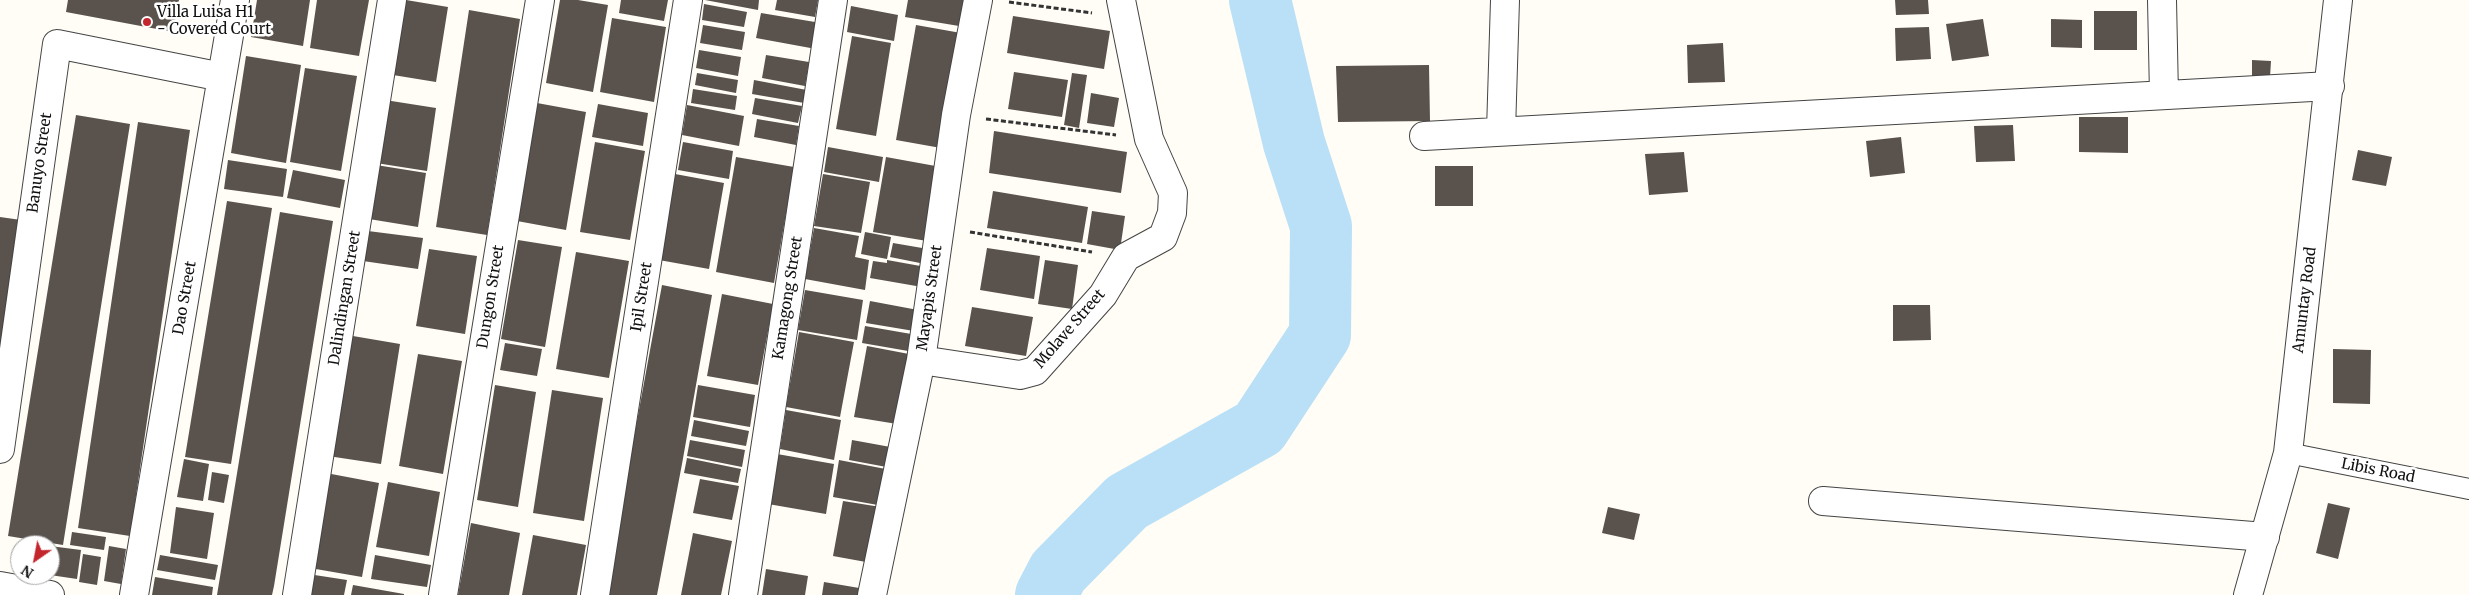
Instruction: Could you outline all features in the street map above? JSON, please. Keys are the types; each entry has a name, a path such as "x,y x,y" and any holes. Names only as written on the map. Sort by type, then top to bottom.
{"street":[{"name":"Dao Street","path":"134,595 235,0"},
{"name":"Dalindingan Street","path":"297,595 392,0"},
{"name":"Dungon Street","path":"443,595 540,0"},
{"name":"Ipil Street","path":"595,595 688,0"},
{"name":"Kamagong Street","path":"743,595 833,0"},
{"path":"1501,131 1504,0"},
{"path":"2162,0 2164,95"},
{"name":"Amuntay Road","path":"2248,595 2288,453 2338,0"},
{"name":"Mayapis Street","path":"872,595 921,360 956,115 990,1"},
{"path":"1122,8 1149,139 1173,193 1172,213 1163,237 1126,257"},
{"name":"Banuyo Street","path":"0,449 57,44 222,77"},
{"path":"1424,136 2330,86"},
{"name":"Molave Street","path":"921,360 1020,375 1035,372 1103,295 1126,257"},
{"path":"1823,502 2265,537"},
{"path":"0,586 50,595"}],"lane":[{"name":"Libis Road","path":"2288,453 2469,489"}],"path":[{"path":"990,1 1122,8"},
{"path":"956,115 1149,139"},
{"path":"940,227 1126,257"}],"building":[{"name":"Villa Luisa H1 - Covered Court","path":"68,0 179,0 173,32 66,12"},
{"path":"257,0 310,0 303,46 251,37"},
{"path":"317,0 369,0 359,56 310,48"},
{"path":"406,0 448,7 436,82 393,75"},
{"path":"560,0 578,0 608,5 593,92 546,83"},
{"path":"621,0 668,0 664,21 619,13"},
{"path":"705,0 759,0 758,10"},
{"path":"777,0 818,0 815,17 775,10"},
{"path":"908,0 970,0 965,27 905,17"},
{"path":"1895,0 1928,0 1929,14 1896,15"},
{"path":"704,4 747,12 744,27 702,20"},
{"path":"851,6 898,15 894,41 847,32"},
{"path":"469,10 520,19 487,235 436,227"},
{"path":"2094,11 2137,11 2137,50 2094,50"},
{"path":"761,13 821,23 816,49 756,38"},
{"path":"1013,16 1110,31 1104,69 1007,53"},
{"path":"612,18 666,27 654,102 600,92"},
{"path":"1983,19 1989,56 1952,61 1946,24"},
{"path":"2051,19 2082,20 2082,48 2051,47"},
{"path":"703,25 745,32 742,50 700,43"},
{"path":"916,25 961,33 941,148 896,140"},
{"path":"1929,27 1931,59 1896,61 1895,28"},
{"path":"852,36 891,43 876,136 836,129"},
{"path":"1723,43 1725,82 1688,83 1687,45"},
{"path":"699,50 741,57 738,76 696,68"},
{"path":"766,55 809,62 805,86 762,78"},
{"path":"246,56 301,65 286,163 231,153"},
{"path":"2252,60 2271,61 2270,77 2252,76"},
{"path":"1429,65 1430,121 1338,122 1336,66"},
{"path":"305,68 357,76 341,171 290,162"},
{"path":"1014,72 1068,80 1062,117 1008,109"},
{"path":"697,73 738,80 736,93 695,85"},
{"path":"1072,73 1087,75 1079,128 1064,125"},
{"path":"754,80 812,91 810,104 752,94"},
{"path":"693,89 737,96 735,110 691,103"},
{"path":"1091,93 1119,98 1114,127 1087,123"},
{"path":"755,98 802,106 798,123 752,114"},
{"path":"385,100 436,108 427,171 376,163"},
{"path":"537,103 586,112 566,230 517,221"},
{"path":"598,104 648,113 643,146 592,137"},
{"path":"687,105 744,116 739,146 682,135"},
{"path":"76,115 130,124 63,545 60,545 60,535 8,536"},
{"path":"2079,117 2128,117 2128,153 2079,152"},
{"path":"757,119 799,126 796,145 754,137"},
{"path":"138,122 190,130 130,536 78,528"},
{"path":"2013,125 2015,161 1976,162 1974,126"},
{"path":"994,131 1127,152 1121,193 989,173"},
{"path":"1901,137 1905,173 1870,177 1866,141"},
{"path":"595,142 645,151 630,240 580,232"},
{"path":"683,142 733,151 729,179 678,170"},
{"path":"828,147 883,157 879,182 824,172"},
{"path":"2358,150 2392,157 2386,186 2352,180"},
{"path":"1684,152 1688,192 1649,195 1645,154"},
{"path":"736,157 794,167 774,283 716,272"},
{"path":"886,157 941,167 927,241 873,232"},
{"path":"228,160 287,169 283,197 224,189"},
{"path":"376,165 426,173 418,227 369,219"},
{"path":"1435,166 1473,166 1473,206 1435,206"},
{"path":"293,170 345,180 340,208 287,198"},
{"path":"675,174 724,183 709,269 659,260"},
{"path":"823,174 870,182 861,233 814,226"},
{"path":"993,191 1088,207 1082,243 987,228"},
{"path":"227,201 272,208 231,464 185,457"},
{"path":"1092,211 1125,216 1120,250 1087,244"},
{"path":"280,212 333,221 274,586 272,595 217,595"},
{"path":"0,217 28,221 0,382"},
{"path":"814,228 859,236 855,257 869,260 865,290 805,279"},
{"path":"368,231 423,238 418,269 363,261"},
{"path":"865,232 891,237 887,259 861,254"},
{"path":"518,240 562,247 545,347 501,339"},
{"path":"893,243 928,249 925,264 890,257"},
{"path":"987,248 1040,256 1034,299 980,290"},
{"path":"429,249 477,256 465,334 416,326"},
{"path":"576,252 629,261 609,378 556,369"},
{"path":"887,260 926,267 922,287 870,278 873,261 887,263"},
{"path":"1045,260 1078,265 1072,309 1038,304"},
{"path":"662,285 712,295 682,464 657,595 605,595"},
{"path":"805,290 863,300 857,340 798,330"},
{"path":"722,294 773,304 758,385 707,376"},
{"path":"870,301 918,310 914,331 866,323"},
{"path":"1893,305 1930,305 1931,340 1893,341"},
{"path":"972,307 1033,317 1026,356 965,346"},
{"path":"865,326 917,335 914,352 862,343"},
{"path":"799,332 854,342 840,417 786,407"},
{"path":"347,335 400,344 381,464 328,456"},
{"path":"505,343 542,349 537,376 500,370"},
{"path":"867,346 909,354 897,424 854,417"},
{"path":"2333,349 2371,350 2370,404 2333,403"},
{"path":"418,354 462,361 443,474 399,466"},
{"path":"495,385 536,392 518,507 477,500"},
{"path":"698,385 755,395 750,427 693,417"},
{"path":"552,390 603,398 584,521 533,513"},
{"path":"786,410 841,420 834,460 780,449"},
{"path":"694,420 749,431 746,446 691,436"},
{"path":"690,440 745,450 742,467 687,456"},
{"path":"852,440 896,448 892,468 849,460"},
{"path":"777,454 834,464 826,514 768,504"},
{"path":"687,458 741,469 738,483 684,473"},
{"path":"184,459 209,464 203,501 177,497"},
{"path":"839,460 896,471 889,507 833,497"},
{"path":"212,472 229,475 224,503 208,500"},
{"path":"326,473 379,483 362,577 310,568"},
{"path":"700,479 739,486 732,520 693,513"},
{"path":"388,482 440,492 429,556 376,547"},
{"path":"843,501 887,508 877,564 833,556"},
{"path":"2328,503 2350,508 2338,559 2316,553"},
{"path":"176,507 214,513 207,559 170,553"},
{"path":"1608,507 1640,514 1634,540 1602,533"},
{"path":"471,523 520,533 509,595 458,595"},
{"path":"72,532 106,537 104,550 70,545"},
{"path":"693,533 732,541 721,595 681,595"},
{"path":"533,535 586,545 577,595 522,595"},
{"path":"109,546 126,549 121,584 104,581"},
{"path":"60,547 81,550 77,579 60,576"},
{"path":"83,554 101,557 97,585 79,582"},
{"path":"160,555 218,565 215,580 157,570"},
{"path":"375,555 431,565 427,587 371,579"},
{"path":"766,569 808,576 805,595 762,595"},
{"path":"308,574 347,580 344,595 304,595"},
{"path":"155,577 213,587 212,595 152,595"},
{"path":"824,582 865,589 864,595 822,595"},
{"path":"353,585 404,594 404,595 351,595"}],"waterway":[{"path":"1046,595 1058,572 1127,502 1259,428 1320,335 1321,226 1294,143 1260,0"}],"place":[{"name":"Villa Luisa H1 - Covered Court","path":"147,22"}]}
